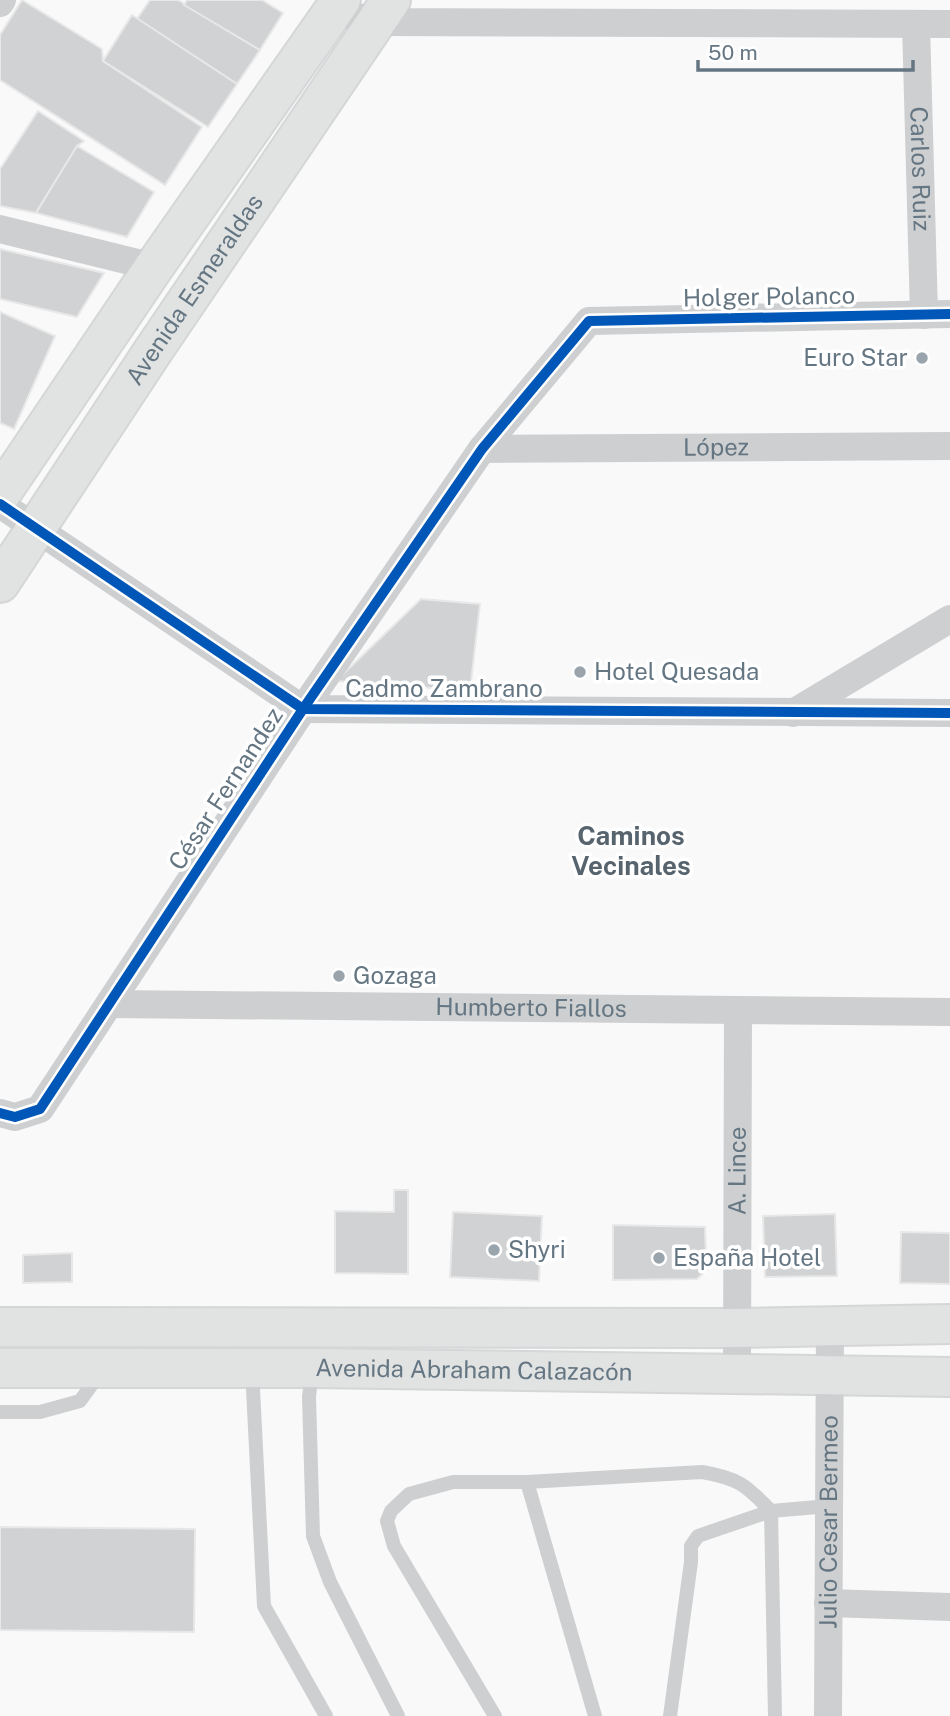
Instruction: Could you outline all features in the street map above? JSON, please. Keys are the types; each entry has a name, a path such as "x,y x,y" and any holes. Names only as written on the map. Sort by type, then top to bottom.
{"main road":[{"name":"Avenida Esmeraldas","path":"0,495 154,267 337,6"},
{"name":"Avenida Esmeraldas","path":"0,583 153,351 384,11"},
{"name":"Avenida Abraham Calazacón","path":"0,1327 738,1328 950,1324"},
{"name":"Avenida Abraham Calazacón","path":"0,1368 312,1368 950,1377"}],"street":[{"path":"337,6 384,11 950,24"},
{"name":"Carlos Ruiz","path":"916,24 937,314"},
{"path":"0,229 154,267"},
{"name":"Holger Polanco","path":"589,321 937,314"},
{"name":"César Fernandez","path":"0,1113 15,1117 40,1110 303,709 482,449 589,321"},
{"name":"López","path":"482,449 950,446"},
{"path":"0,504 303,709"},
{"path":"793,713 950,618"},
{"name":"Cadmo Zambrano","path":"303,709 950,713"},
{"name":"Humberto Fiallos","path":"111,1004 950,1012"},
{"name":"A. Lince","path":"737,1374 738,1012"},
{"name":"Julio Cesar Bermeo","path":"828,1716 830,1327"},
{"path":"828,1603 950,1607"}],"lane":[{"path":"0,1412 40,1412 80,1401 104,1368"},
{"path":"252,1368 264,1606 326,1716"},
{"path":"312,1368 310,1426 313,1536 330,1582 398,1716"},
{"path":"495,1716 394,1546 387,1521 391,1511 409,1493 453,1482 527,1482 702,1472 725,1476 746,1486 771,1511 775,1716"},
{"path":"527,1482 595,1716"},
{"path":"670,1716 691,1546 698,1536 771,1511 829,1506"}],"building":[{"path":"22,0 102,49 103,61 202,127 165,185 0,80 0,35"},
{"path":"150,0 178,0 260,50 237,84 137,19"},
{"path":"187,0 262,0 283,13 260,50 184,5"},
{"path":"132,15 237,84 208,127 103,61"},
{"path":"38,111 84,141 77,146 36,213 0,206 0,169"},
{"path":"77,146 154,192 127,237 36,213"},
{"path":"0,249 104,273 77,317 0,299"},
{"path":"0,312 55,336 14,429 0,423"},
{"path":"421,599 480,604 470,691 336,681"},
{"path":"394,1190 408,1190 408,1274 335,1273 335,1211 394,1212"},
{"path":"453,1212 542,1216 539,1281 450,1277"},
{"path":"835,1214 837,1276 765,1277 763,1216"},
{"path":"613,1225 705,1227 706,1256 709,1255 710,1267 697,1279 613,1280"},
{"path":"901,1232 950,1233 950,1284 900,1283"},
{"path":"72,1253 72,1282 23,1283 23,1255"},
{"path":"0,1527 195,1529 194,1632 0,1630"}],"cycle path":[{"path":"0,1113 15,1117 40,1109 303,709 482,449 589,321 950,314"},
{"path":"0,504 303,709 950,713"}],"place":[{"name":"Euro Star","path":"922,358"},
{"name":"Hotel Quesada","path":"580,672"},
{"name":"Gozaga","path":"339,976"},
{"name":"Shyri","path":"494,1250"},
{"name":"España Hotel","path":"659,1258"}],"district":[{"name":"Caminos Vecinales","path":"631,851"}]}
